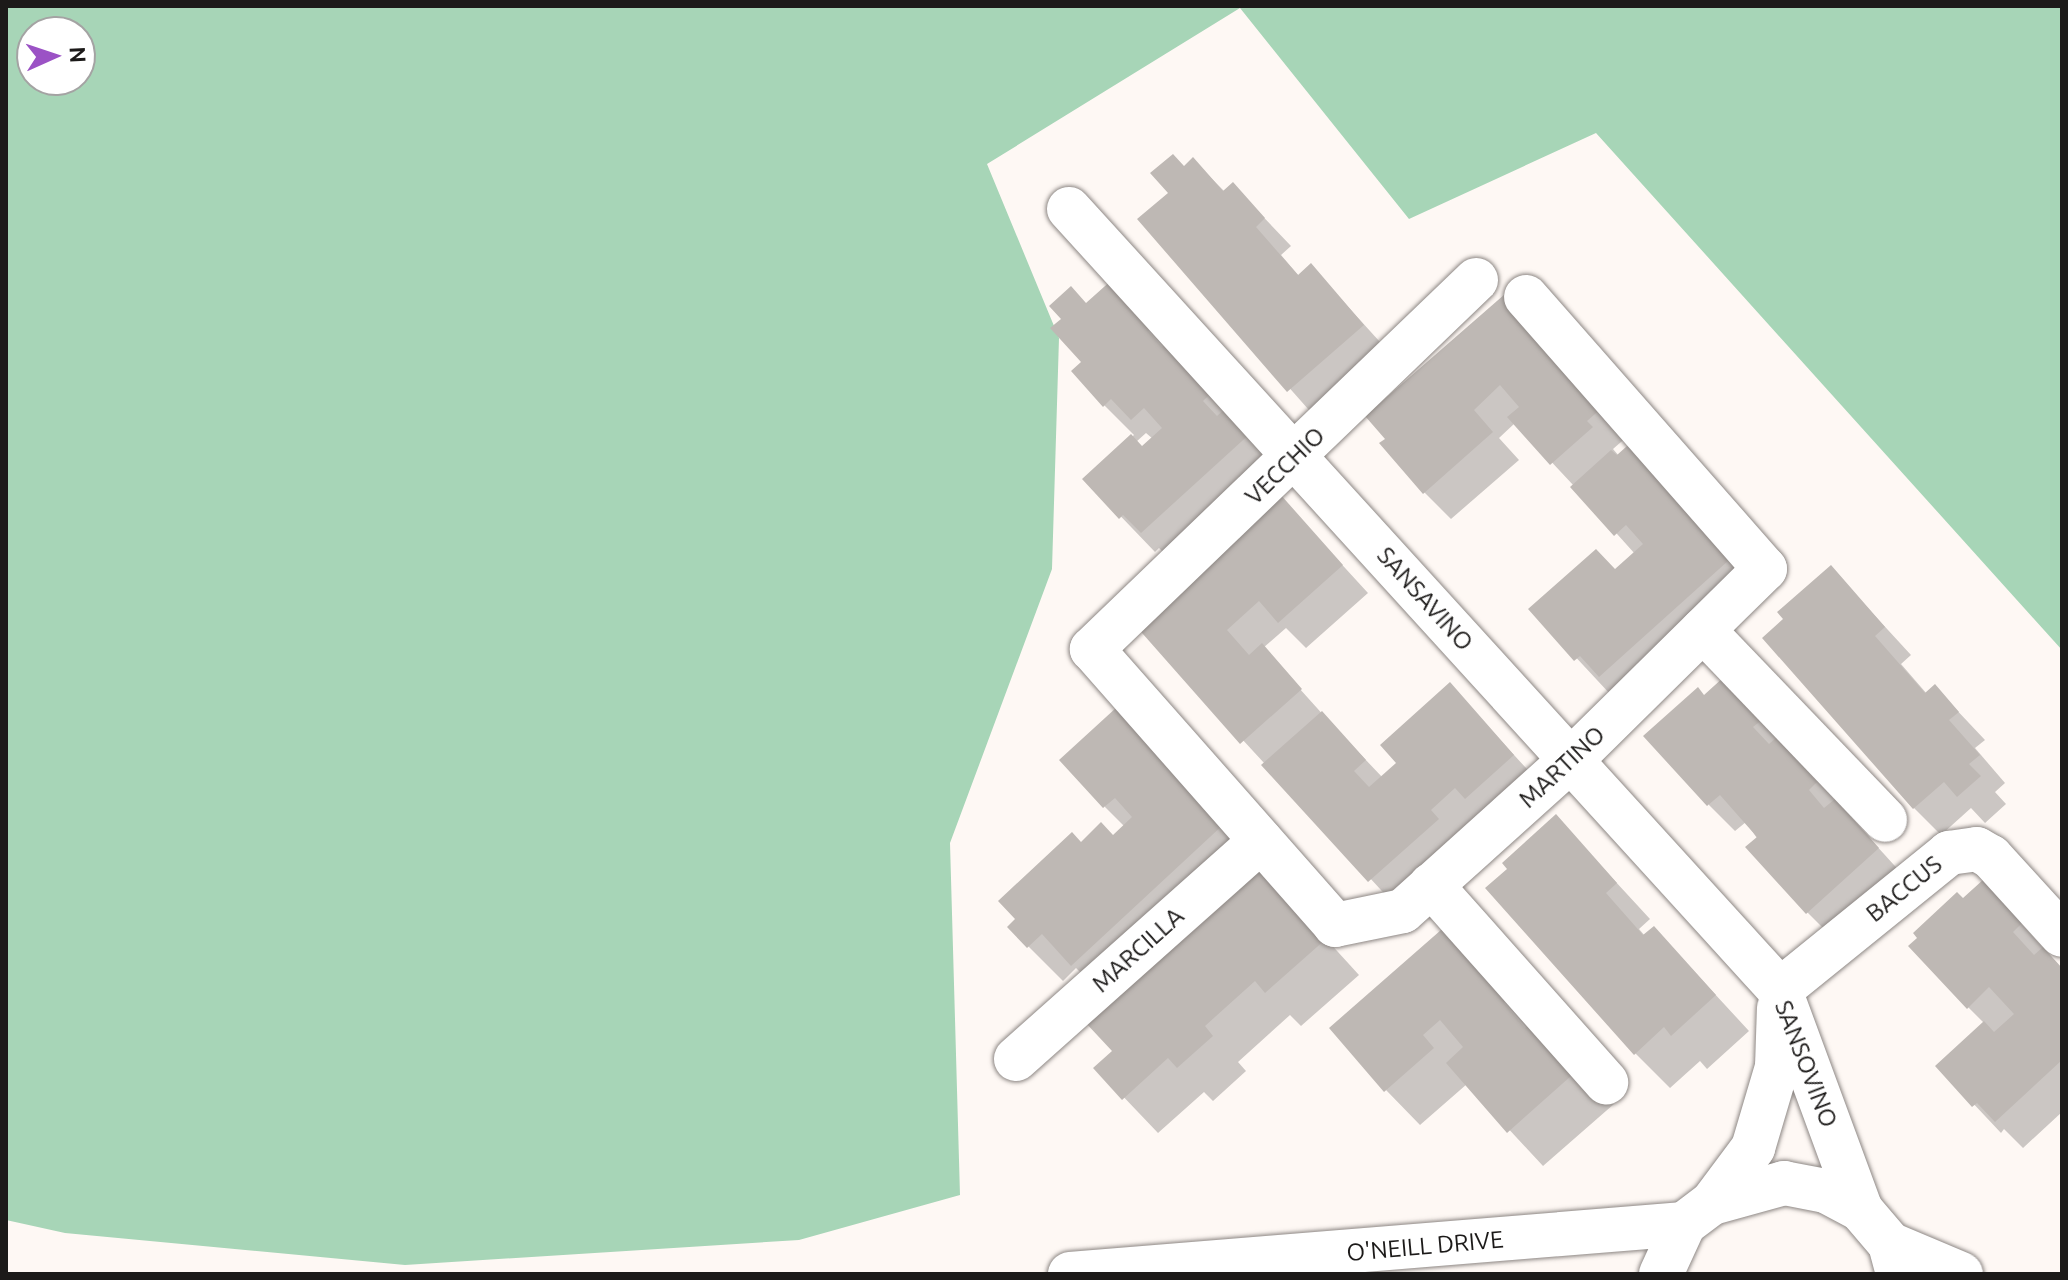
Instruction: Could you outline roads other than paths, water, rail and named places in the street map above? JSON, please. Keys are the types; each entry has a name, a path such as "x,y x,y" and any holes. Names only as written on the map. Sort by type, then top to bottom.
{"street":[{"name":"SANSAVINO","path":"1069,209 1780,990"},
{"name":"VECCHIO","path":"1261,841 1092,649 1296,457 1476,280"},
{"name":"MARTINO","path":"1261,841 1335,925 1403,911 1572,759 1765,569 1526,297"},
{"path":"1703,630 1885,820"},
{"name":"MARCILLA","path":"1016,1059 1261,841"},
{"name":"BACCUS","path":"1780,990 1949,853 1977,849 1991,857 2062,935"},
{"path":"1431,885 1606,1082"},
{"name":"SANSOVINO","path":"1780,990 1861,1210"},
{"name":"SANSOVINO","path":"1698,1214 1753,1148 1777,1067 1780,990"},
{"name":"O'NEILL DRIVE","path":"1070,1274 1698,1214 1784,1183 1826,1191 1861,1210 1894,1259 1961,1274"},
{"path":"1661,1274 1698,1214"}]}
